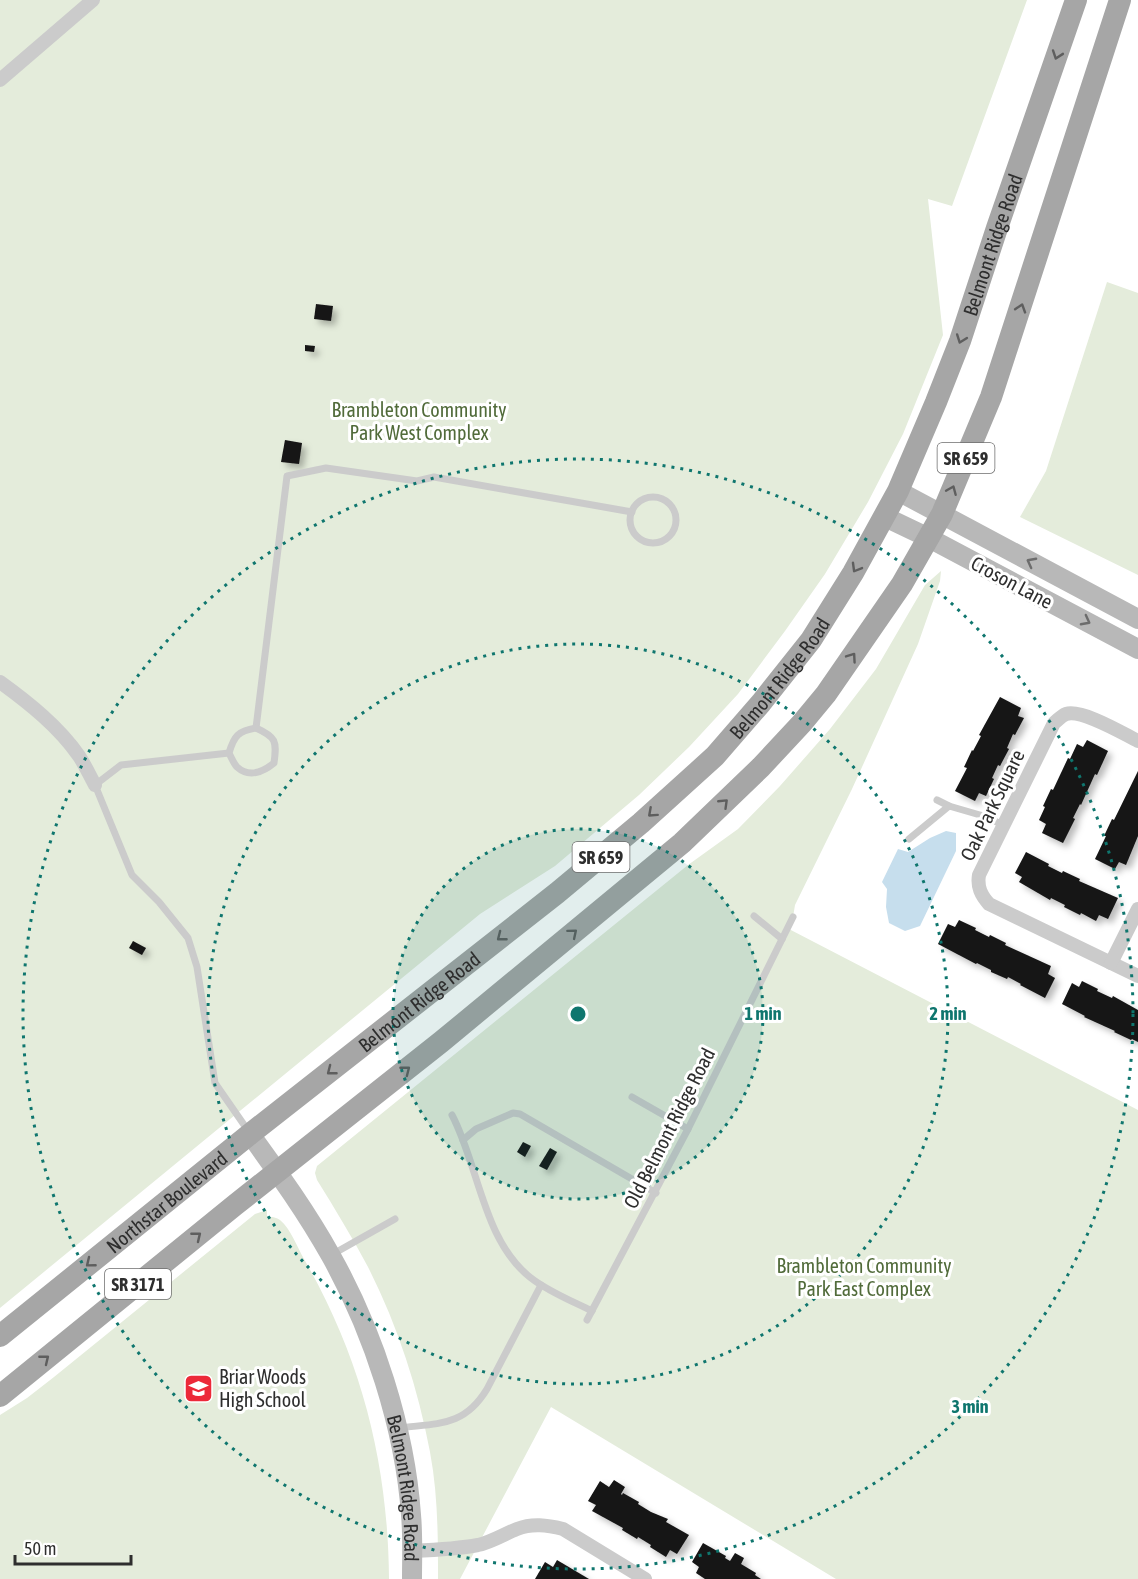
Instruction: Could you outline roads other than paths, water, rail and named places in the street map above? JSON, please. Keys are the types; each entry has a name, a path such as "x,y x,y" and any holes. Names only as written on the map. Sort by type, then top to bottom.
{"main road":[{"name":"Belmont Ridge Road","path":"412,1579 411,1515 406,1476 386,1385 371,1342 345,1282 315,1228 250,1134 557,893 641,823 715,756 761,703 810,639 853,573 885,517 936,402 960,341 1076,0"},
{"name":"SR 659","path":"277,1171 441,1042 682,843 761,767 826,694 902,584 929,538 942,514 992,397 1120,0"},
{"name":"Croson Lane","path":"898,491 1138,619"},
{"name":"Croson Lane","path":"885,517 1138,648"},
{"name":"Northstar Boulevard","path":"0,1336 250,1134"},
{"name":"SR 3171","path":"0,1396 277,1171"}],"street":[{"path":"0,80 93,0"},
{"path":"0,682 59,732 79,756 95,785"},
{"name":"Oak Park Square","path":"1138,741 1084,715 1067,714 1054,723 979,875 978,882 983,897 989,903 1138,976"},
{"path":"1112,963 1138,909"},
{"path":"412,1551 477,1545 519,1528 533,1525 548,1526 563,1529 645,1579"}],"lane":[{"path":"256,728 287,476 326,468 417,481 434,477 632,512"},
{"path":"658,498 671,506 675,513 675,528 665,540 658,543 644,542 631,526 632,512 642,500 658,498"},
{"path":"256,728 269,734 276,747 274,763 264,771 250,773 237,767 229,753 233,740 243,730 256,728"},
{"path":"229,753 121,765 95,785 132,875 159,902 188,938 197,967 215,1083 250,1134"},
{"path":"937,800 949,806 980,814 1004,825"},
{"path":"909,839 949,806"},
{"path":"754,916 782,939"},
{"name":"Old Belmont Ridge Road","path":"587,1320 656,1192 793,917"},
{"path":"632,1097 688,1129"},
{"path":"463,1140 476,1130 513,1113 520,1114 656,1192"},
{"path":"452,1114 485,1205 504,1247 525,1273 541,1285 592,1311"},
{"path":"331,1256 395,1219"},
{"path":"396,1428 453,1420 467,1413 477,1404 541,1285"}],"water":[{"path":"946,831 956,833 956,851 920,926 905,931 889,923 886,907 887,889 882,882 898,849 908,852"}],"place":[{"name":"Briar Woods High School","path":"198,1388"}],"park label":[{"name":"Brambleton Community Park West Complex","path":"419,420"},
{"name":"Brambleton Community Park East Complex","path":"864,1276"}]}
